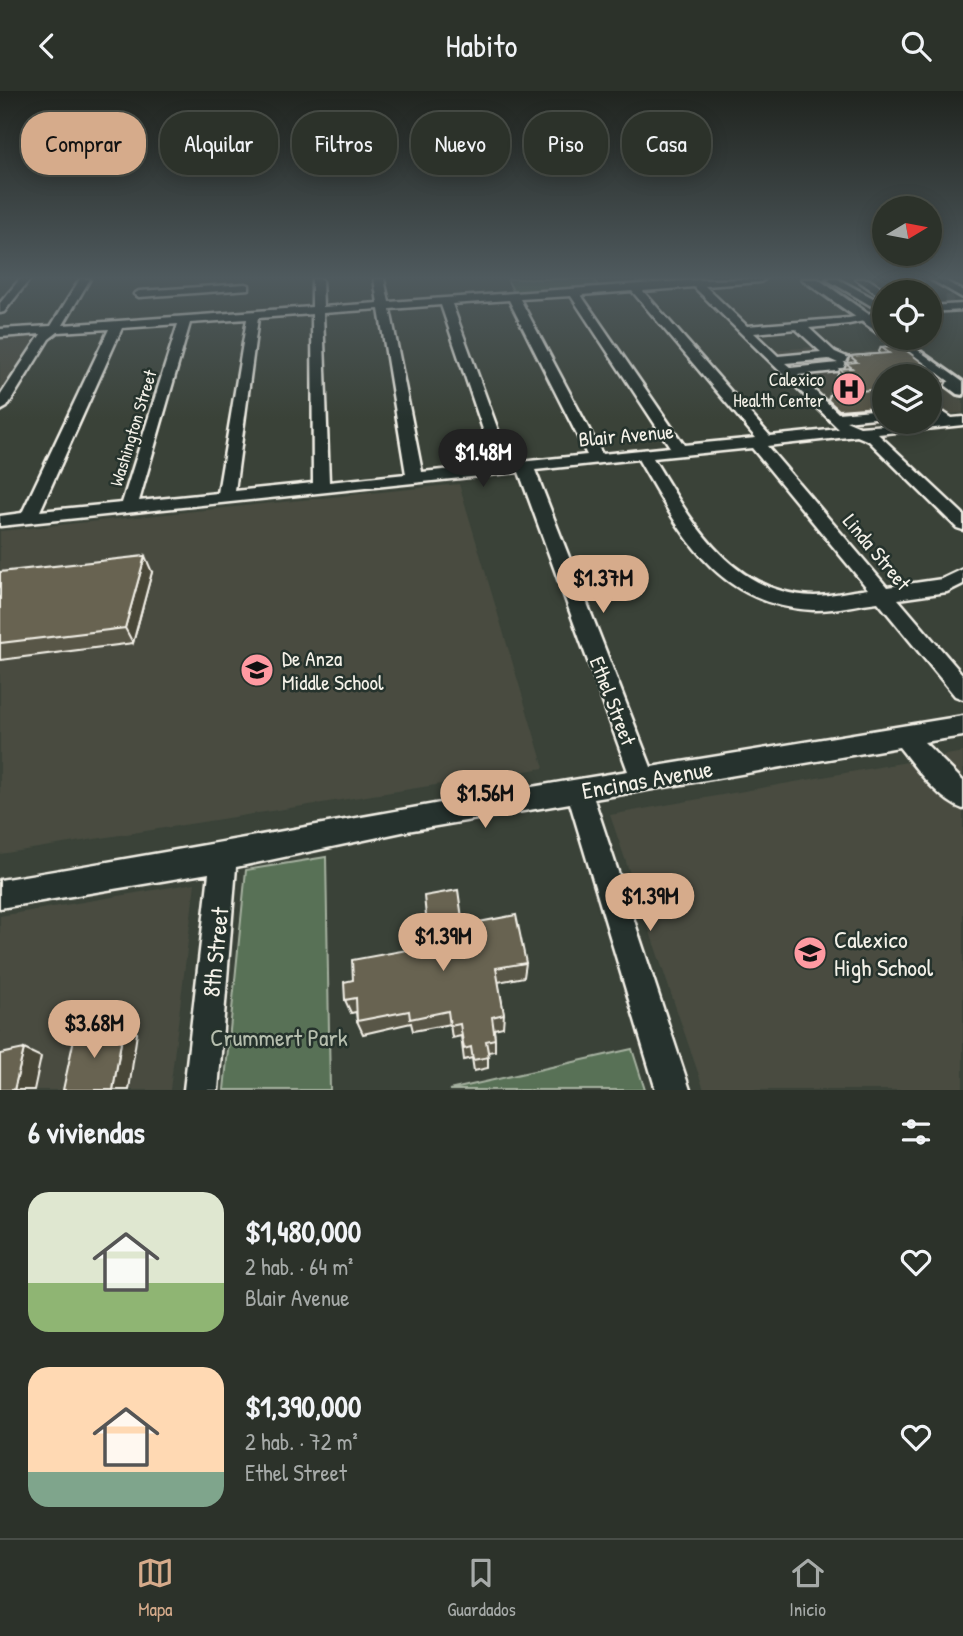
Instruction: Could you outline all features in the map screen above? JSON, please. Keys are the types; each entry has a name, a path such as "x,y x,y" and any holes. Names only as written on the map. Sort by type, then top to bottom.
{"main road":[{"path":"908,350 963,390"}],"street":[{"path":"0,407 44,337 57,326"},
{"path":"0,333 54,330 72,326"},
{"path":"28,518 123,326"},
{"name":"Washington Street","path":"129,507 183,326"},
{"path":"226,497 251,326"},
{"path":"318,326 321,487"},
{"path":"388,326 415,477"},
{"path":"453,326 504,468"},
{"path":"524,326 597,459"},
{"path":"596,326 680,451"},
{"path":"666,326 762,443"},
{"path":"739,326 843,426 874,438 963,524"},
{"path":"743,330 793,326"},
{"path":"787,372 845,366 844,361 831,355 800,326"},
{"path":"758,344 777,339 769,328"},
{"path":"774,360 831,355"},
{"path":"835,418 872,414"},
{"name":"Blair Avenue","path":"0,521 872,430"},
{"name":"Linda Street","path":"762,443 963,690"},
{"path":"643,454 712,563 753,589 799,602 815,603 947,585 963,576"},
{"name":"Ethel Street","path":"525,466 643,779"},
{"name":"Encinas Avenue","path":"0,894 224,857 407,819 963,726"},
{"path":"905,736 926,762 963,797"},
{"path":"579,790 673,1090"},
{"name":"8th Street","path":"201,1090 224,857"}],"shaded area":[{"path":"27,334 34,339 0,392 0,336"},
{"name":"Calexico Health Center","path":"826,346 835,355 895,350 914,364 872,364 872,422 855,424 848,422 774,350"},
{"name":"Calexico Health Center","path":"942,385 963,401 963,413 942,415"},
{"name":"De Anza Middle School","path":"459,484 544,768 0,854 0,531"},
{"name":"Calexico High School","path":"963,752 963,1090 704,1090 610,815"},
{"path":"195,883 170,1090 0,1090 0,916"}],"green space":[{"name":"Crummert Park","path":"326,857 330,1090 224,1090 246,870"},
{"path":"632,1049 645,1090 449,1090"}],"building":[{"path":"885,350 906,350 924,364 872,364 872,390 846,392 835,382 852,380 840,369 852,368 846,363 857,362 850,356 889,353"},
{"path":"145,556 125,628 0,643 0,572"},
{"path":"458,890 463,925 516,915 526,963 496,968 504,1014 492,1017 495,1039 486,1041 489,1057 473,1060 471,1047 464,1049 460,1024 450,1026 448,1011 410,1019 409,1011 357,1021 356,998 345,1000 344,982 353,980 352,960 429,946 424,896"},
{"path":"124,1024 113,1090 63,1090 75,1034"},
{"path":"24,1049 14,1090 0,1090 0,1054"}],"place":[{"name":"Calexico Health Center","path":"849,389"},
{"name":"De Anza Middle School","path":"257,670"},
{"name":"Calexico High School","path":"810,953"}]}
